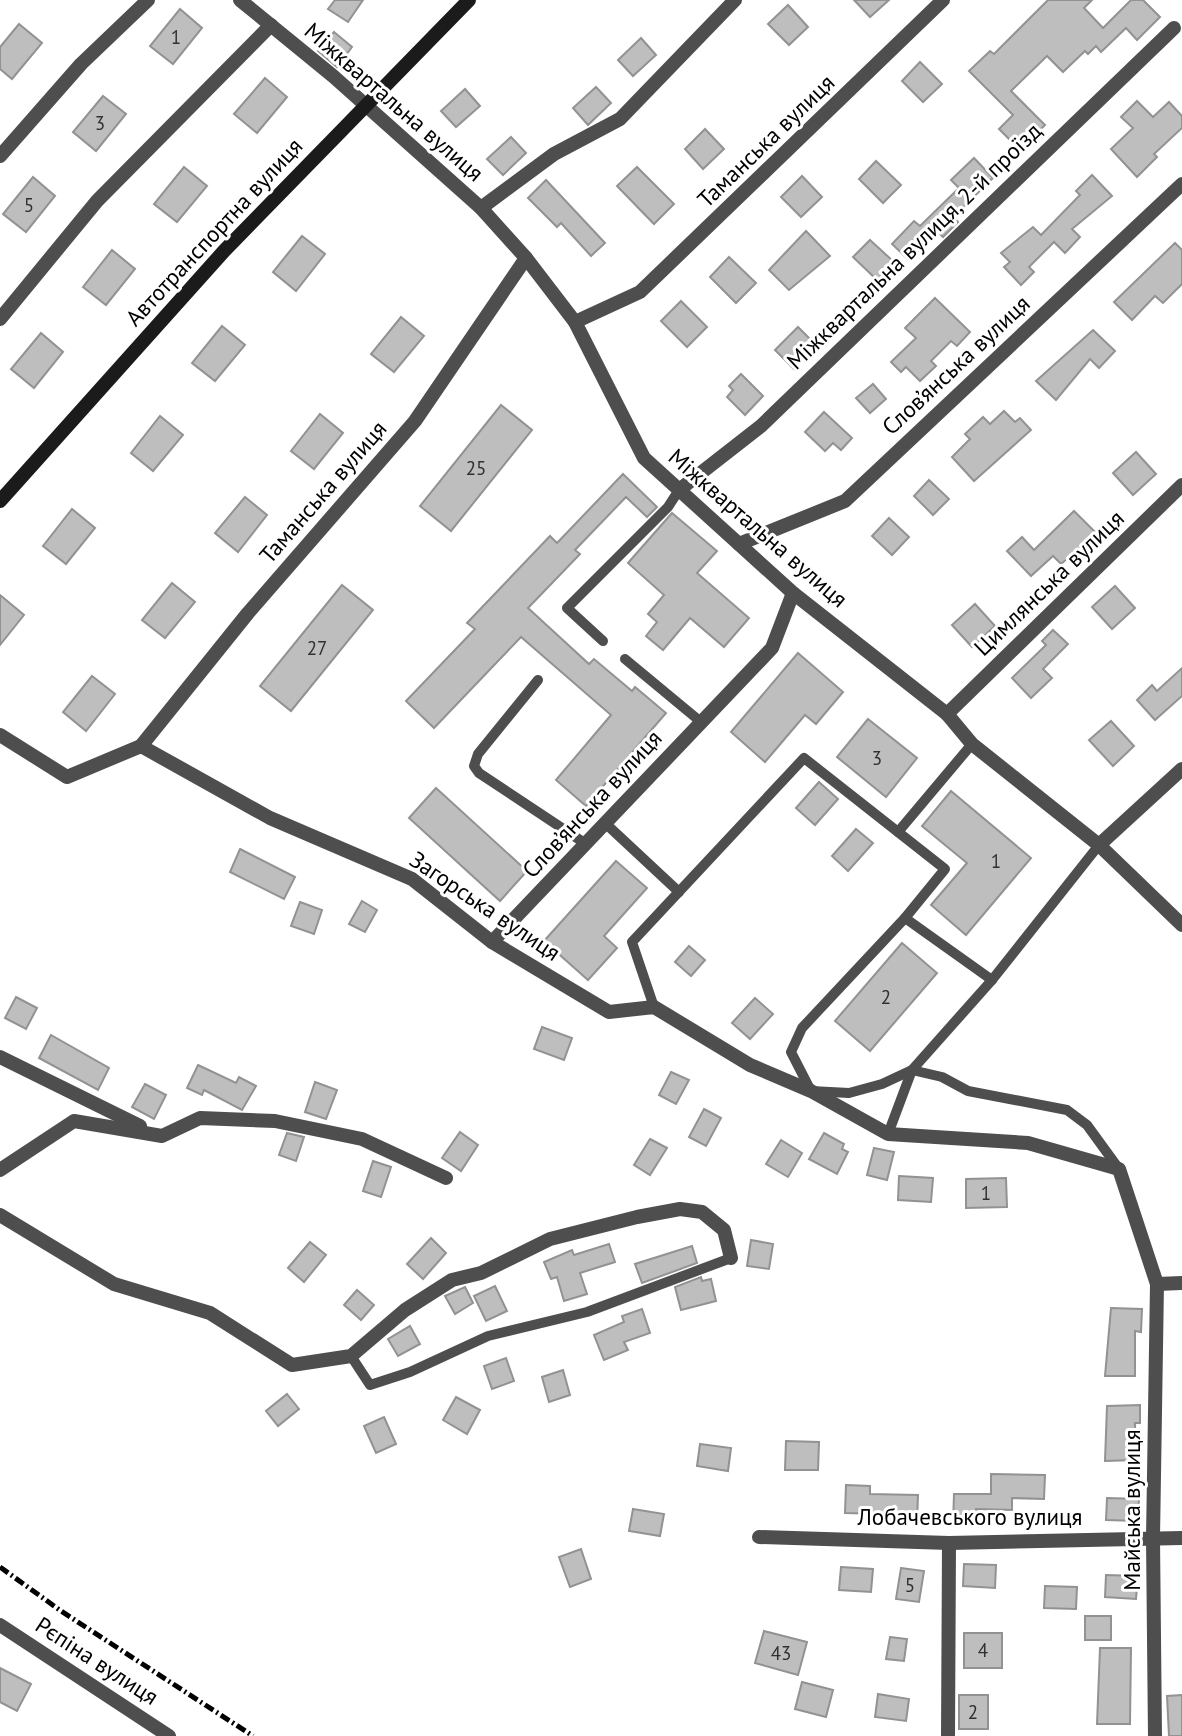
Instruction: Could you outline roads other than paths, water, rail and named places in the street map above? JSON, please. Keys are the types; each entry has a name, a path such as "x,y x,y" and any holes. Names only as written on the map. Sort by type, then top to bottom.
{"main road":[{"name":"Автотранспортна вулиця","path":"0,502 224,251 469,0"}],"street":[{"path":"0,156 81,64 148,0"},
{"name":"Міжквартальна вулиця","path":"240,0 365,104 481,208 526,258 575,322 644,458 793,593 947,714 972,744 1099,845 1182,925"},
{"path":"481,208 554,154 620,119 735,0"},
{"name":"Таманська вулиця","path":"575,322 640,292 943,0"},
{"path":"0,319 97,201 271,25"},
{"name":"Міжквартальна вулиця, 2-й проїзд","path":"679,490 761,426 1174,28"},
{"name":"Слов’янська вулиця","path":"739,544 845,501 1182,184"},
{"name":"Таманська вулиця","path":"141,746 248,613 415,421 526,258"},
{"name":"Цимлянська вулиця","path":"947,714 1182,485"},
{"name":"Слов’янська вулиця","path":"492,942 772,648 793,593"},
{"path":"0,735 67,776 141,746"},
{"name":"Загорська вулиця","path":"141,746 270,818 412,879 492,942 608,1012 654,1007"},
{"path":"1099,845 1182,769"},
{"path":"654,1007 750,1065 811,1091 888,1134 1028,1143 1119,1169 1157,1284 1182,1283"},
{"path":"0,1056 162,1136"},
{"path":"0,1170 74,1121 162,1136 200,1118 275,1121 362,1139 446,1178"},
{"path":"0,1215 114,1284 210,1313 292,1366 351,1356 405,1310 452,1280 481,1273 550,1239 680,1209 702,1212 724,1230 731,1258"},
{"name":"Майська вулиця","path":"1155,1736 1153,1538 1157,1284"},
{"name":"Лобачевського вулиця","path":"759,1537 949,1543 1182,1538"},
{"path":"948,1736 949,1543"},
{"name":"Рєпіна вулиця","path":"0,1625 169,1736"}],"lane":[{"path":"603,641 567,608 668,507 679,490"},
{"path":"625,659 701,722"},
{"path":"538,680 478,754 474,766 479,773 586,844"},
{"path":"898,832 972,744"},
{"path":"654,1007 632,942 804,758 945,869 905,918 802,1028 791,1052 811,1091 849,1093 882,1084 912,1070 942,1077 968,1091 1067,1110 1087,1125 1119,1169"},
{"path":"605,824 679,892"},
{"path":"888,1134 912,1070 992,980 1099,845"},
{"path":"905,918 992,980"},
{"path":"351,1356 370,1385 410,1372 488,1336 587,1312 731,1258"}],"railway":[{"path":"0,1567 61,1611 253,1736"}]}
